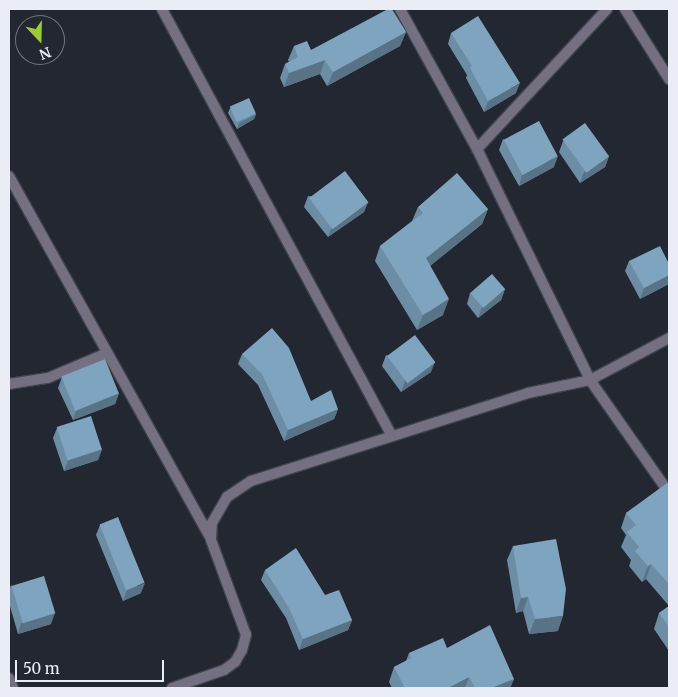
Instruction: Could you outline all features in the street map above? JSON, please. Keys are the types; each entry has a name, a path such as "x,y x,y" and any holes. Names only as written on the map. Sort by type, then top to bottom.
{"street":[{"path":"162,9 392,436"},
{"path":"400,9 477,149 590,380 669,492"},
{"path":"477,149 607,9"},
{"path":"625,9 669,79"},
{"path":"9,176 211,540 246,636 242,650 235,662 224,670 172,688"},
{"path":"211,540 212,523 227,497 251,481 528,393 590,380 669,338"},
{"path":"9,384 48,378 107,353"},
{"path":"9,678 13,688"}],"building":[{"path":"388,9 392,9 406,32 333,72 325,60 289,73 285,64 298,57 294,46 307,41 311,50"},
{"path":"478,16 520,83 488,101 470,68 472,66 451,33"},
{"path":"249,98 256,114 237,122 230,107"},
{"path":"539,121 558,156 522,175 504,140"},
{"path":"585,123 609,156 586,173 562,139"},
{"path":"345,171 368,202 333,229 309,198"},
{"path":"457,173 488,209 426,258 449,299 423,315 380,246 423,213 418,207"},
{"path":"660,246 669,264 669,275 644,288 629,261"},
{"path":"492,274 505,289 483,308 470,293"},
{"path":"272,328 289,348 311,401 331,390 338,409 288,430 262,374 242,354"},
{"path":"415,335 435,362 408,383 387,356"},
{"path":"105,359 119,393 75,411 61,377"},
{"path":"91,416 102,449 68,460 57,427"},
{"path":"667,483 669,485 669,584 651,564 648,566 635,551 639,547 627,532 636,525 626,513"},
{"path":"118,517 145,583 126,590 99,524"},
{"path":"556,539 566,589 563,616 535,619 528,597 521,598 513,546"},
{"path":"296,548 325,595 339,590 352,620 303,639 289,608 265,570"},
{"path":"44,576 55,613 23,623 11,586"},
{"path":"669,606 669,627 659,613"},
{"path":"490,625 514,679 491,688 475,688 469,677 448,688 405,688 394,667 411,658 409,653 443,638 447,648"}]}
